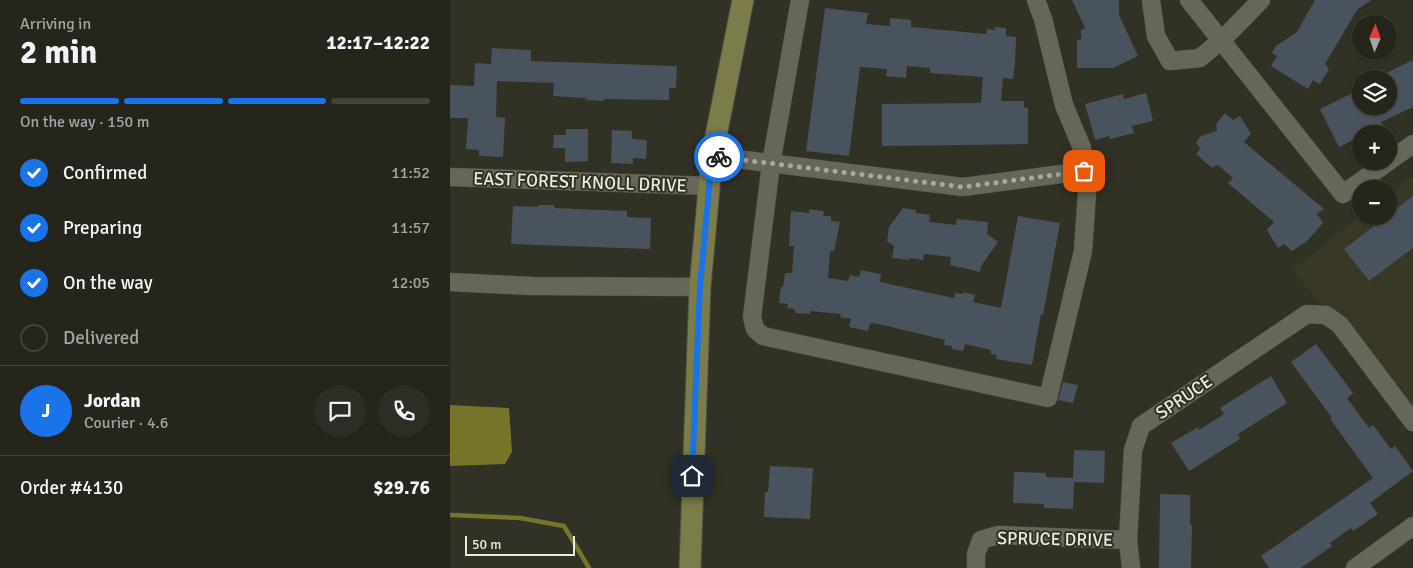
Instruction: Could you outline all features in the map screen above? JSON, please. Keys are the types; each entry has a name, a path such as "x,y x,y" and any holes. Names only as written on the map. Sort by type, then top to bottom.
{"main road":[{"path":"690,568 700,287 712,156 743,0"}],"street":[{"path":"800,0 771,164 752,317 755,329 763,336 1048,398 1082,251 1087,193 1082,148 1064,105 1043,19 1036,0"},
{"path":"1151,0 1156,36 1170,61 1200,58 1221,41 1261,0"},
{"path":"1189,0 1343,194 1376,170"},
{"path":"1397,155 1413,144"},
{"path":"712,156 963,187 1084,171"},
{"name":"EAST FOREST KNOLL DRIVE","path":"450,177 710,186"},
{"path":"450,282 532,286 700,287"},
{"name":"SPRUCE","path":"1131,568 1128,540 1133,450 1141,426 1307,314 1326,315 1340,325 1413,422"},
{"path":"1355,568 1413,526"},
{"name":"SPRUCE DRIVE","path":"976,568 976,554 981,540 998,535 1128,540"}],"shaded area":[{"path":"1413,175 1413,422 1340,325 1292,270 1352,222 1352,225 1397,225 1397,188"},
{"path":"450,405 509,408 512,452 505,464 450,466"}],"building":[{"path":"1072,0 1119,0 1119,15 1138,56 1113,68 1077,68 1077,40 1081,39 1081,30 1085,28"},
{"path":"1315,0 1371,0 1352,15 1352,18 1325,64 1329,69 1320,84 1313,80 1308,89 1271,66 1277,56 1272,53 1276,46 1297,32"},
{"path":"825,8 868,13 866,24 890,26 890,18 911,20 911,27 986,34 987,29 995,30 995,27 1006,28 1006,36 1016,37 1015,63 1013,79 1003,78 1001,101 1024,101 1024,108 1028,107 1028,144 882,146 882,104 981,103 983,77 930,73 930,68 907,66 906,78 886,76 887,69 860,67 849,156 806,151"},
{"path":"492,48 531,50 531,61 677,66 676,88 669,88 669,100 604,99 604,101 553,96 554,83 497,81 496,117 505,118 503,157 479,156 479,150 466,149 468,118 450,118 450,85 474,86 475,63 491,64"},
{"path":"1413,60 1413,107 1397,114 1397,70 1392,70"},
{"path":"1146,93 1153,121 1132,126 1134,133 1110,139 1109,136 1095,140 1085,104 1123,94 1124,99"},
{"path":"1352,93 1352,115 1396,115 1381,122 1382,125 1352,125 1352,140 1339,147 1320,109"},
{"path":"1225,113 1233,120 1240,116 1251,134 1244,142 1324,209 1317,214 1323,223 1307,241 1292,251 1284,244 1278,248 1267,230 1274,222 1228,183 1233,178 1218,165 1212,168 1196,154 1200,149 1196,142 1201,136 1217,131 1216,124"},
{"path":"566,129 588,129 588,161 565,162 565,148 553,148 554,135 566,135"},
{"path":"612,130 632,131 632,139 647,140 646,159 633,158 633,164 611,163"},
{"path":"1413,196 1413,248 1369,281 1344,249 1375,225 1397,225 1397,208"},
{"path":"538,205 554,205 554,208 627,211 627,217 651,218 650,249 511,244 513,206 538,207"},
{"path":"903,208 916,210 916,213 930,215 929,222 956,225 957,219 988,222 987,234 998,242 981,266 980,272 950,265 951,257 924,254 923,260 892,258 894,246 887,241 889,227"},
{"path":"809,209 824,211 823,216 831,216 831,221 840,222 834,251 830,251 828,278 848,281 850,275 859,277 861,270 881,274 880,282 954,298 955,293 963,294 963,292 975,295 973,302 1001,308 1018,216 1060,223 1032,365 996,359 997,355 991,354 991,350 965,344 963,351 951,349 952,346 944,345 945,340 879,324 870,323 868,331 849,327 851,319 840,317 841,314 810,311 810,314 795,313 795,309 787,308 788,304 779,303 785,273 792,273 794,246 789,246 791,211 809,213"},
{"path":"1316,344 1353,393 1347,398 1369,428 1373,425 1391,449 1395,446 1413,471 1370,503 1378,514 1353,531 1351,528 1330,543 1332,546 1301,568 1269,568 1261,556 1373,478 1291,362"},
{"path":"1271,376 1287,403 1238,434 1240,439 1189,471 1171,443 1198,427 1199,430 1224,414 1220,408"},
{"path":"1063,382 1078,385 1073,403 1058,400"},
{"path":"1074,450 1105,451 1104,483 1074,482 1073,509 1044,508 1044,504 1013,503 1014,472 1046,473 1046,477 1073,478"},
{"path":"770,466 813,468 810,519 764,517 765,492 768,492"},
{"path":"1160,494 1190,495 1190,525 1192,525 1191,568 1159,568"}],"waterway":[{"path":"450,515 520,518 564,526 589,568"}],"way so far":[{"path":"719,157 963,187 1084,171"}],"route":[{"path":"692,476 700,287 712,156 719,157"}]}
